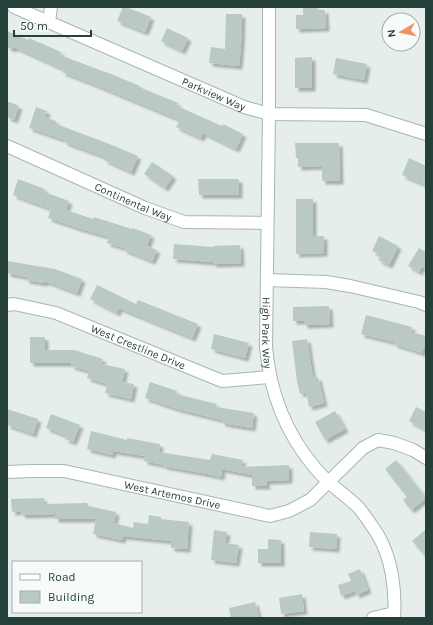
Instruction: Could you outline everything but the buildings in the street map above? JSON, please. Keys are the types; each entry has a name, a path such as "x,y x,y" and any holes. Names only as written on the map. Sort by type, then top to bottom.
{"street":[{"name":"Parkview Way","path":"14,7 244,107 269,114 366,115 426,134"},
{"path":"49,22 51,7"},
{"name":"High Park Way","path":"269,7 267,363 280,411 294,440 317,471 360,509 378,535 386,553 391,573 394,615"},
{"name":"Continental Way","path":"7,146 145,208 184,222 267,223"},
{"path":"267,280 326,282 419,302 426,305"},
{"name":"West Crestline Drive","path":"7,305 14,304 56,313 222,380 270,377"},
{"name":"West Artemos Drive","path":"7,472 64,471 270,516 289,511 310,500 327,481 363,448 378,440 394,443 413,450 426,458"},
{"path":"373,618 394,615"}]}
